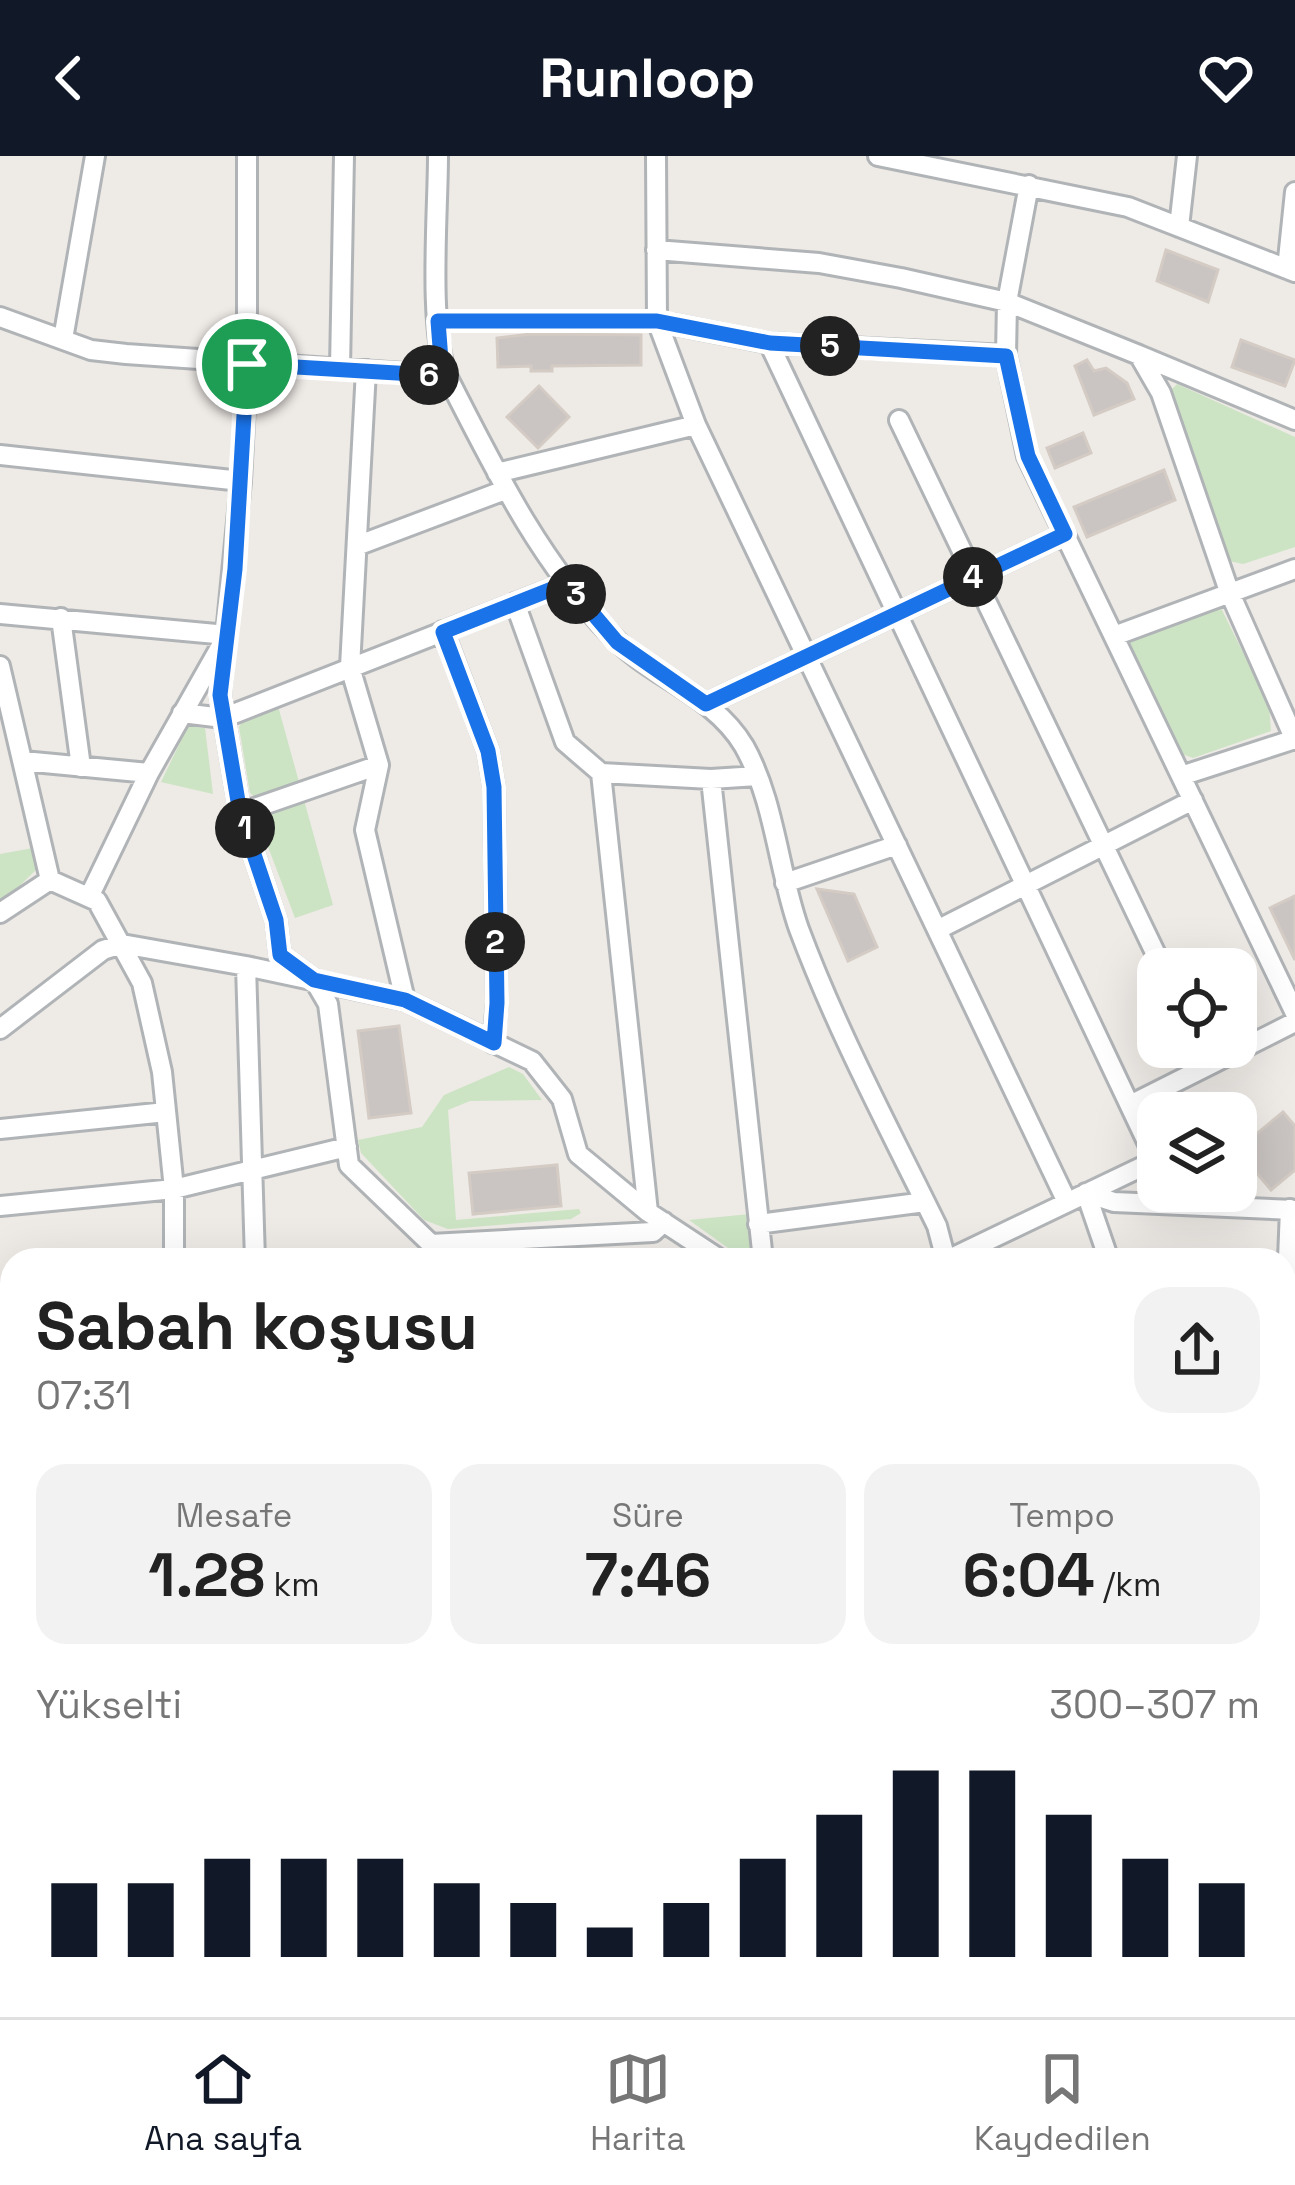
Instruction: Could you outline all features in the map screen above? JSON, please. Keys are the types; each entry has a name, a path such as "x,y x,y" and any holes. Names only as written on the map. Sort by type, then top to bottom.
{"street":[{"path":"63,339 95,156"},
{"path":"247,156 247,364 220,695 223,718 240,813 276,920 280,955 314,980 328,1004 350,1165 427,1248"},
{"path":"340,368 344,156"},
{"path":"438,156 438,321 447,376 501,481 567,583 617,642 706,704 742,743 757,776 800,932 845,1040 937,1226 943,1248"},
{"path":"656,156 657,321 696,425 937,930 1102,1248"},
{"path":"878,156 1128,207 1291,271 1295,192"},
{"path":"1179,227 1187,156"},
{"path":"1030,185 1007,302 1006,356 1028,456 1295,1017 1257,1033"},
{"path":"656,250 819,263 1007,302 1295,420"},
{"path":"0,317 91,350 126,355 447,376"},
{"path":"438,321 657,321 770,343 1006,356"},
{"path":"770,343 1137,1120"},
{"path":"1138,355 1161,393 1229,591 1295,739 1181,776"},
{"path":"366,370 350,667 379,765 365,830 405,1000"},
{"path":"899,420 1152,948"},
{"path":"359,545 501,481 696,425"},
{"path":"0,455 241,481"},
{"path":"706,704 1065,534"},
{"path":"1114,636 1295,569"},
{"path":"182,713 223,718 567,583"},
{"path":"515,603 565,742 601,773 710,779 757,776"},
{"path":"0,614 227,635"},
{"path":"62,617 81,766"},
{"path":"443,632 488,751 494,787 494,1043"},
{"path":"89,897 148,773 227,635"},
{"path":"0,666 50,880"},
{"path":"22,761 148,773"},
{"path":"240,813 379,765"},
{"path":"475,1248 652,1232 656,1217 601,773"},
{"path":"710,779 761,1248"},
{"path":"937,930 1193,800"},
{"path":"785,883 897,845"},
{"path":"50,880 97,901 142,983 162,1072 174,1189 174,1248"},
{"path":"0,913 50,880"},
{"path":"0,1029 103,950 122,944 405,1000 532,1061 562,1100 578,1154 703,1248"},
{"path":"246,966 255,1248"},
{"path":"1130,1105 1186,1068"},
{"path":"0,1129 166,1112"},
{"path":"0,1205 174,1189 347,1147"},
{"path":"971,1248 1137,1171"},
{"path":"1077,1198 1137,1200"},
{"path":"758,1224 925,1202"},
{"path":"1257,1205 1293,1209 1291,1248"}],"green space":[{"path":"1177,384 1295,437 1295,547 1243,564 1229,561 1171,390"},
{"path":"1206,606 1221,608 1269,705 1271,731 1193,758 1182,754 1129,642"},
{"path":"278,706 299,782 255,797 250,793 239,727 244,718"},
{"path":"188,726 205,728 213,794 161,782"},
{"path":"304,800 333,905 295,918 259,823 265,814"},
{"path":"33,848 39,867 0,905 0,854"},
{"path":"509,1067 523,1074 542,1100 470,1101 448,1110 456,1220 579,1209 581,1213 571,1219 448,1229 424,1220 361,1153 358,1140 422,1127 444,1095"},
{"path":"750,1214 754,1248 728,1248 689,1220"}],"building":[{"path":"1166,250 1218,270 1208,302 1157,281"},
{"path":"641,335 641,365 552,366 552,371 498,367 497,338"},
{"path":"1241,340 1295,360 1285,386 1232,367"},
{"path":"1087,360 1094,371 1106,368 1127,383 1134,399 1094,415 1075,366"},
{"path":"539,386 569,417 538,448 507,417"},
{"path":"1083,433 1091,453 1055,468 1047,448"},
{"path":"1164,470 1175,500 1087,537 1074,507"},
{"path":"817,889 854,894 877,947 848,961"},
{"path":"1295,896 1295,960 1270,908"},
{"path":"399,1026 411,1113 369,1118 358,1031"},
{"path":"1283,1112 1295,1126 1295,1170 1271,1190 1257,1174 1257,1133"},
{"path":"557,1165 561,1206 473,1214 469,1173"}],"route":[{"path":"438,321 657,321 770,343 1006,356 1028,456 1065,534 706,704 617,642 567,583 443,632 488,751 494,787 494,1043 405,1000 314,980 280,955 276,920 240,813 220,695 235,569 247,364 447,376 438,321"}]}
